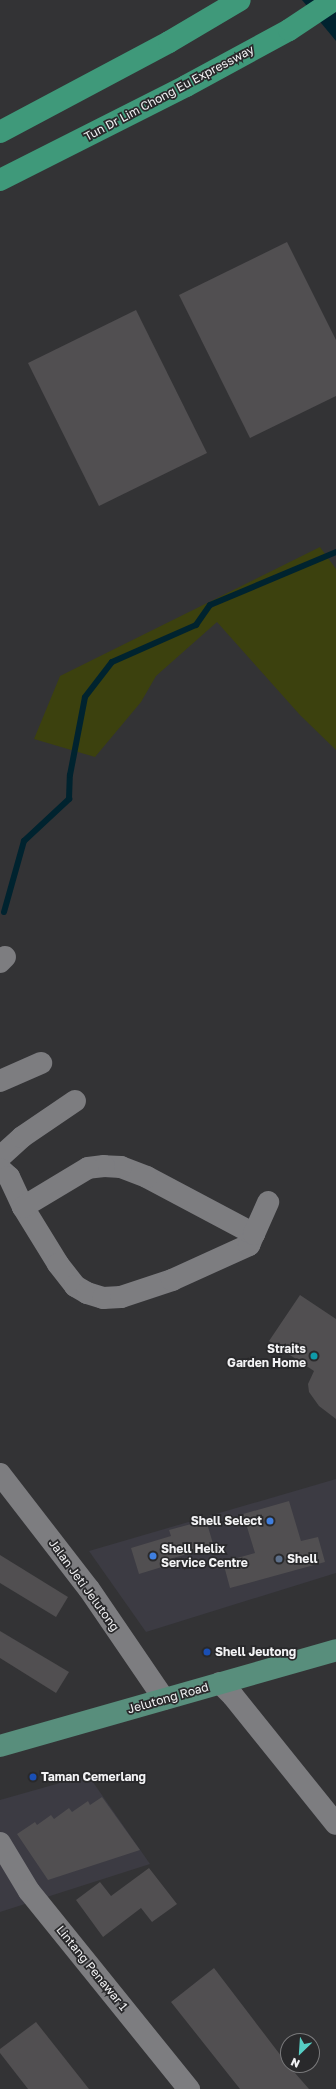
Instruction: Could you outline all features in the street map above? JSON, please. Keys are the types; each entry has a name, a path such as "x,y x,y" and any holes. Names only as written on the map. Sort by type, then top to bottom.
{"highway":[{"path":"0,132 169,42 240,0"},
{"name":"Tun Dr Lim Chong Eu Expressway","path":"0,180 186,86 289,30 334,0"}],"main road":[{"name":"Jelutong Road","path":"0,1746 336,1650"}],"street":[{"path":"0,1081 41,1063"},
{"path":"0,1157 22,1138 75,1101"},
{"path":"23,1207 88,1168 104,1166 120,1167 147,1177 254,1234"},
{"path":"0,1169 9,1177 23,1207 58,1264 75,1286 87,1294 103,1298 122,1297 172,1280 249,1245 268,1202"},
{"name":"Jalan Jeti Jelutong","path":"0,1474 89,1588 164,1699"},
{"path":"220,1684 233,1696 336,1824"},
{"name":"Lintang Penawar 1","path":"0,1843 29,1891 189,2089"}],"shaded area":[{"path":"336,1479 336,1573 146,1632 89,1551"},
{"path":"88,1775 150,1864 0,1912 0,1800"}],"green space":[{"path":"320,547 336,569 336,750 300,715 217,622 156,676 141,702 95,757 34,739 60,676"}],"water":[{"path":"302,0 336,0 336,41"}],"building":[{"path":"287,242 336,340 336,396 250,438 179,295"},
{"path":"136,310 207,453 99,506 28,363"},
{"name":"Straits Garden Home","path":"300,1295 336,1319 336,1419 319,1406 309,1392 308,1384 314,1371 269,1341"},
{"name":"Shell","path":"289,1501 301,1541 318,1537 325,1562 230,1588 223,1562 255,1553 243,1514"},
{"path":"206,1520 214,1547 173,1558 175,1563 139,1574 131,1548 171,1536 169,1530"},
{"path":"0,1555 68,1597 56,1617 0,1583"},
{"path":"0,1631 69,1672 56,1693 0,1658"},
{"path":"102,1797 140,1850 48,1880 17,1834 35,1822 37,1825 51,1815 54,1819 69,1808 72,1812 88,1801 90,1805"},
{"path":"149,1868 177,1904 152,1922 141,1908 103,1937 76,1900 100,1882 111,1896"},
{"path":"214,1968 280,2055 280,2073 295,2073 309,2089 240,2089 171,2002"},
{"path":"36,2022 89,2089 28,2089 0,2053 0,2049"}],"waterway":[{"path":"4,912 24,841 69,799 70,775 85,697 112,662 196,625 210,605 336,552"}],"place":[{"name":"Straits Garden Home","path":"314,1356"},
{"name":"Shell Select","path":"270,1521"},
{"name":"Shell Helix Service Centre","path":"153,1556"},
{"name":"Shell","path":"279,1559"},
{"name":"Shell Jeutong","path":"207,1652"},
{"name":"Taman Cemerlang","path":"33,1777"}]}
